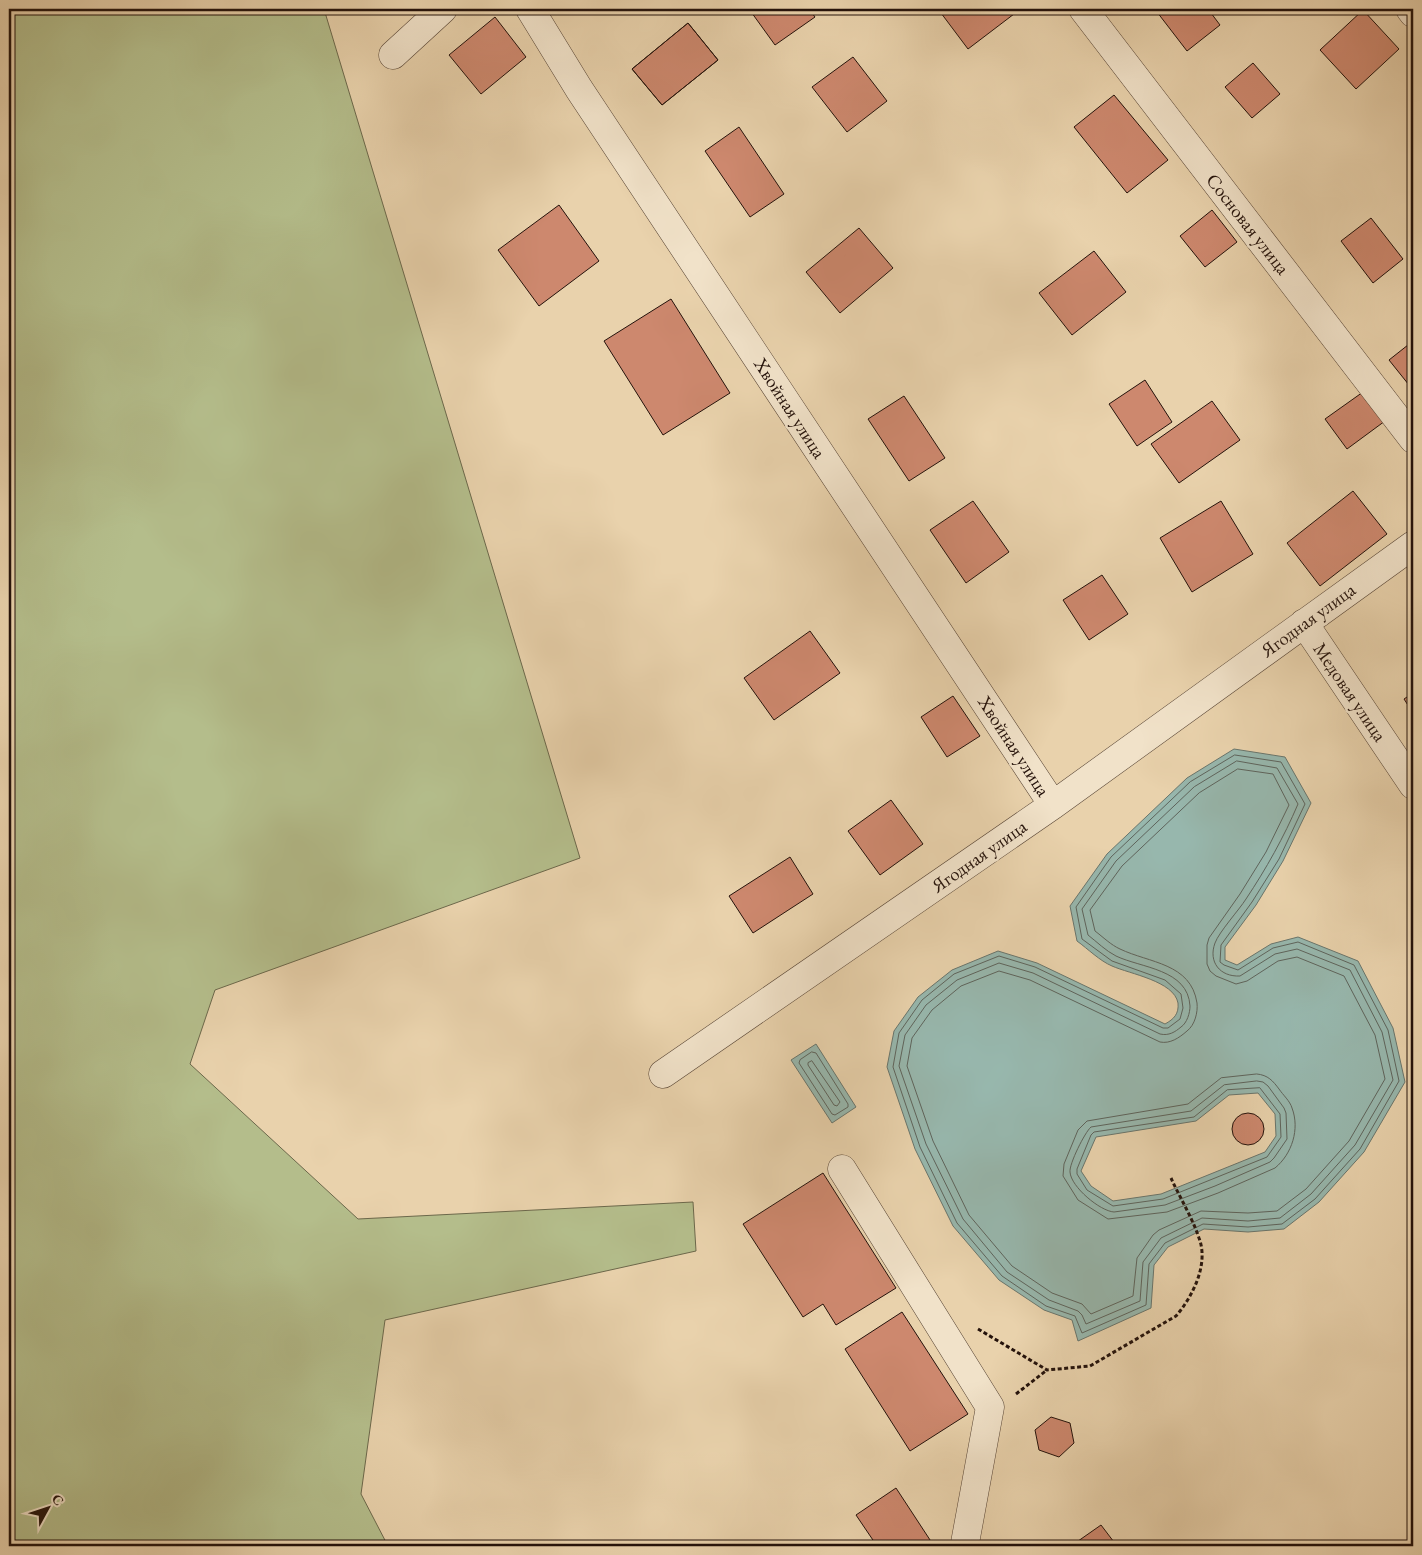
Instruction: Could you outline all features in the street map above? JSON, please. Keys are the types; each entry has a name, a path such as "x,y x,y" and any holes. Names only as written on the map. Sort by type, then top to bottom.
{"street":[{"path":"393,55 443,9"},
{"name":"Хвойная улица","path":"530,9 579,88 1053,806"},
{"name":"Сосновая улица","path":"1083,9 1413,439"},
{"path":"1410,9 1413,13"},
{"name":"Ягодная улица","path":"663,1074 1053,806 1413,545"},
{"name":"Медовая улица","path":"1304,623 1413,785"},
{"path":"842,1169 990,1407 966,1546"}],"path":[{"path":"971,1324 1016,1353 1047,1370 1090,1366 1176,1316 1187,1304 1200,1270 1202,1256 1200,1239 1170,1178"}],"green space":[{"path":"9,9 324,9 580,858 215,990 190,1064 358,1219 693,1202 696,1251 385,1320 361,1494 388,1546 9,1546"}],"water":[{"path":"1234,749 1285,757 1311,803 1283,861 1256,905 1225,947 1225,960 1237,965 1271,944 1298,937 1358,961 1393,1028 1405,1082 1364,1152 1319,1202 1284,1229 1248,1232 1204,1229 1168,1247 1154,1265 1151,1308 1078,1341 1072,1320 1044,1310 999,1280 953,1226 915,1149 887,1067 894,1031 918,997 952,970 998,951 1037,963 1165,1024 1173,1018 1178,1010 1178,1003 1175,995 1169,989 1150,979 1108,964 1077,941 1070,906 1107,854 1187,778","holes":["1258,1093 1275,1114 1276,1136 1265,1152 1161,1194 1113,1201 1091,1186 1081,1171 1096,1137 1196,1121 1229,1095"]},
{"path":"816,1044 856,1107 832,1123 791,1060"}],"building":[{"path":"749,9 809,9 815,17 775,45"},
{"path":"938,9 1014,9 1014,14 968,49"},
{"path":"1161,9 1208,9 1220,25 1187,51 1157,12"},
{"path":"1363,10 1399,49 1356,89 1320,50"},
{"path":"495,17 526,57 481,94 449,55"},
{"path":"688,23 718,60 662,105 632,69"},
{"path":"688,23 718,60 662,105 632,69"},
{"path":"853,57 887,101 847,132 812,87"},
{"path":"1253,63 1280,94 1252,118 1225,87"},
{"path":"1114,95 1168,160 1127,193 1074,127"},
{"path":"739,127 784,194 750,217 705,151"},
{"path":"559,205 599,261 539,306 498,250"},
{"path":"1212,210 1237,242 1205,267 1180,236"},
{"path":"1371,218 1403,259 1373,283 1341,241"},
{"path":"859,228 893,268 840,313 806,272"},
{"path":"1094,251 1126,292 1072,335 1039,293"},
{"path":"671,299 730,393 663,435 604,341"},
{"path":"1413,341 1413,390 1389,360"},
{"path":"1145,380 1172,422 1137,446 1109,404"},
{"path":"1363,392 1385,421 1347,449 1325,419"},
{"path":"904,396 945,458 909,481 868,419"},
{"path":"1212,401 1240,440 1179,483 1151,444"},
{"path":"1353,491 1387,534 1320,586 1287,543"},
{"path":"973,501 1009,552 966,583 930,530"},
{"path":"1221,501 1253,554 1192,592 1160,538"},
{"path":"1102,575 1128,614 1089,640 1063,600"},
{"path":"810,631 840,673 774,720 744,678"},
{"path":"1413,693 1413,713 1404,699"},
{"path":"953,696 980,736 947,757 921,717"},
{"path":"891,800 923,844 880,875 848,831"},
{"path":"790,857 813,894 753,933 729,896"},
{"path":"1248,1113 1260,1117 1264,1129 1260,1141 1248,1145 1236,1141 1232,1129 1236,1117"},
{"path":"823,1173 896,1288 836,1325 823,1304 803,1317 743,1224"},
{"path":"902,1312 968,1414 910,1451 845,1349"},
{"path":"1051,1417 1070,1423 1074,1443 1059,1457 1039,1450 1035,1430"},
{"path":"896,1488 934,1546 877,1546 856,1515"},
{"path":"1101,1525 1117,1546 1071,1546"}]}
